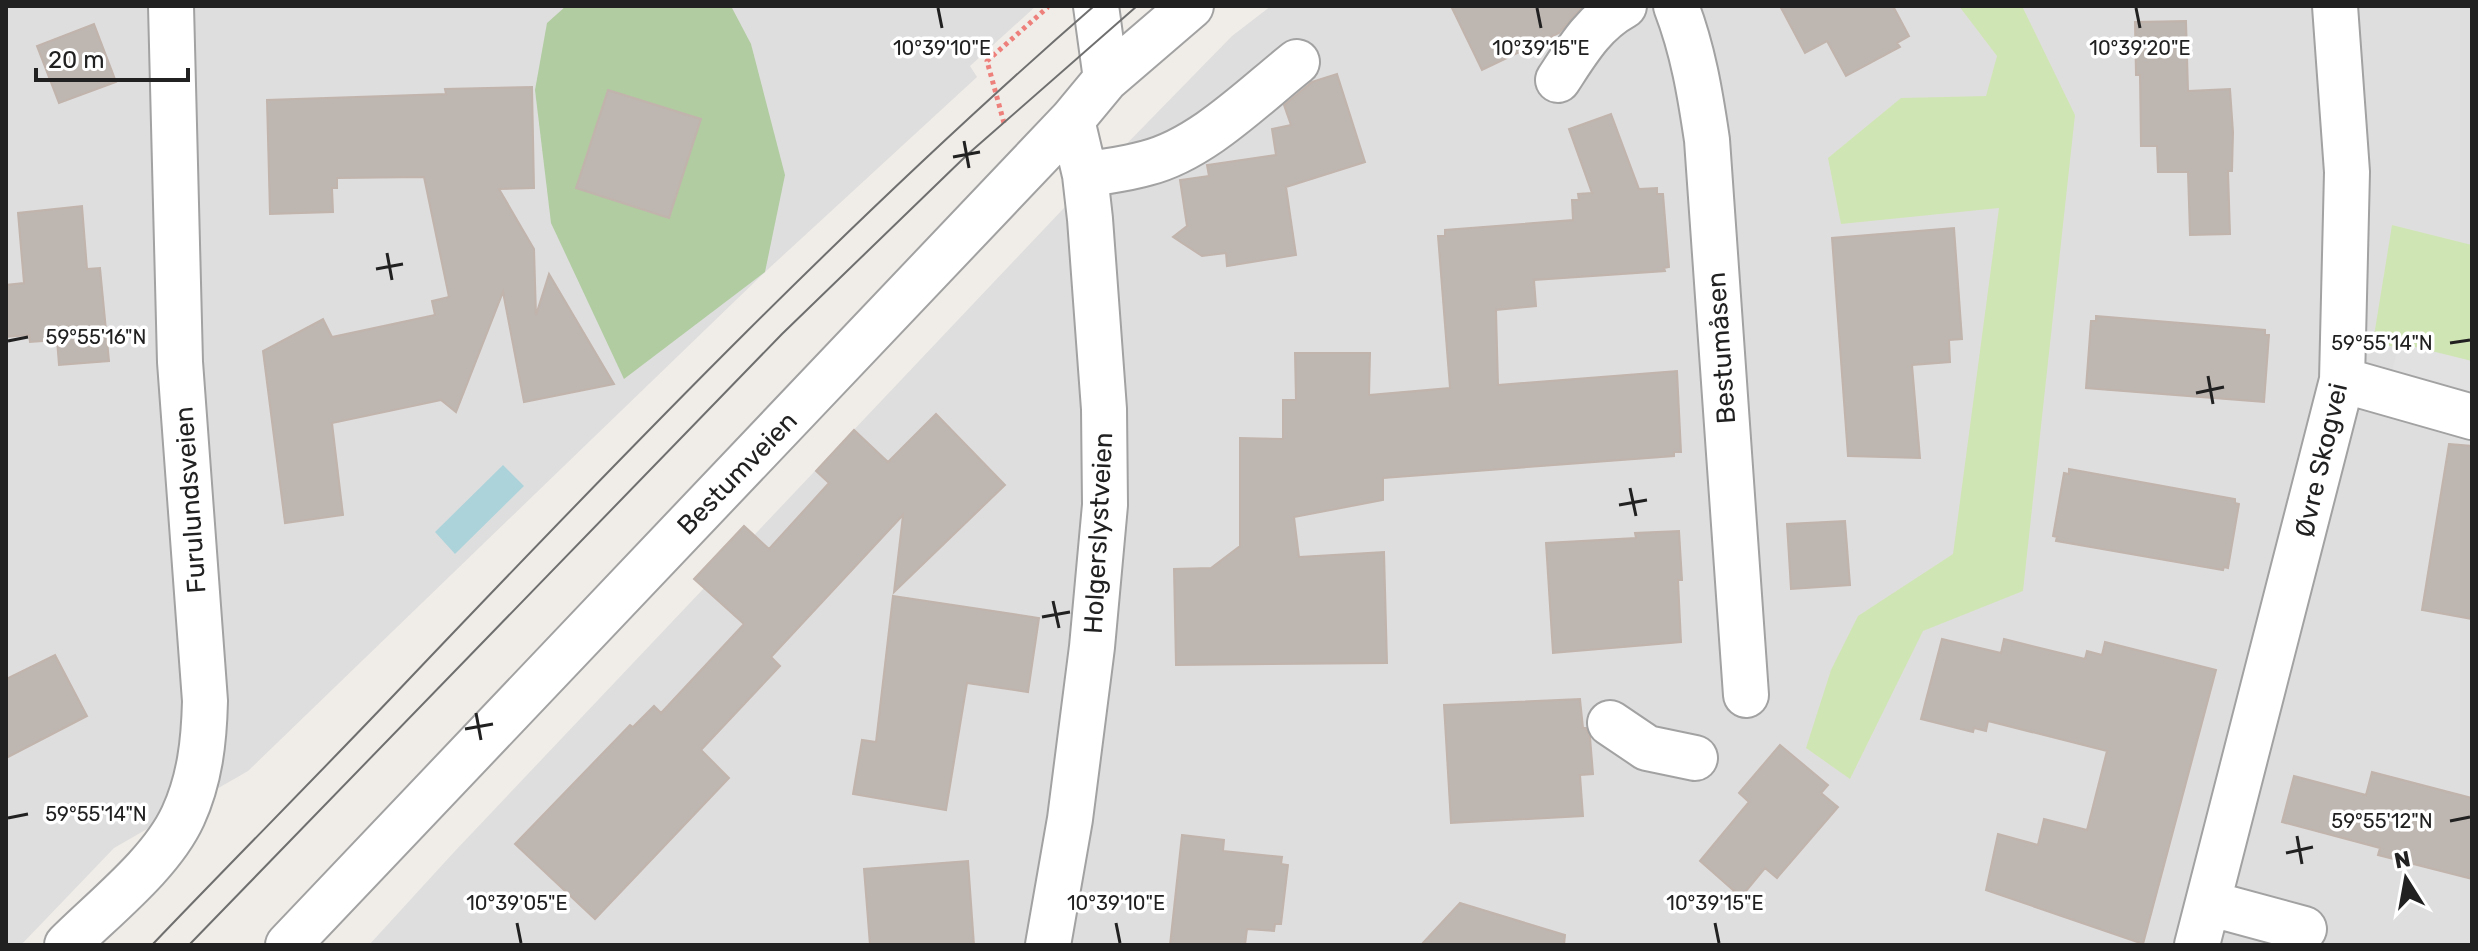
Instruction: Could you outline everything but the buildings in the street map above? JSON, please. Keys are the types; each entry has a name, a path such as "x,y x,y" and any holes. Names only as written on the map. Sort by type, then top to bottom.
{"street":[{"name":"Furulundsveien","path":"67,945 167,842 183,817 203,752 205,701 180,362 171,6"},
{"path":"1096,6 1106,79"},
{"name":"Bestumveien","path":"288,945 1072,120 1106,79 1191,6"},
{"path":"1558,80 1585,37 1624,6"},
{"name":"Bestumåsen","path":"1676,6 1688,38 1699,84 1707,140 1746,695"},
{"name":"Øvre Skogvei","path":"2197,945 2342,380 2347,172 2335,6"},
{"path":"1085,175 1149,163 1173,153 1219,125 1297,62"},
{"name":"Holgerslystveien","path":"1048,945 1070,819 1092,647 1105,505 1104,409 1085,175 1072,120"},
{"path":"2342,380 2472,417"},
{"path":"1610,723 1647,748 1695,758"},
{"path":"2208,903 2304,929"}],"path":[{"path":"1007,133 987,61 1050,6"}],"shaded area":[{"path":"6,6 1036,6 970,66 977,77 765,272 248,771 114,848 21,945 6,945"},
{"path":"1271,6 2472,6 2472,945 369,945 1063,209 1232,36"},
{"path":"2399,343 2472,361 2472,422 2385,400"}],"green space":[{"path":"566,6 731,6 751,44 785,175 765,272 624,379 551,223 535,90 547,23"},
{"path":"1959,6 2022,6 2075,115 2023,591 1923,631 1850,779 1806,748 1831,670 1858,616 1953,554 1999,208 1841,224 1828,158 1901,98 1986,96 1997,56"},
{"path":"2392,225 2472,245 2472,365 2373,342"}],"water":[{"path":"503,465 524,486 455,554 435,532"}],"tram line":[{"path":"152,945 746,333 917,166 1094,6"},
{"path":"189,945 782,334 968,154 1137,6"}]}
